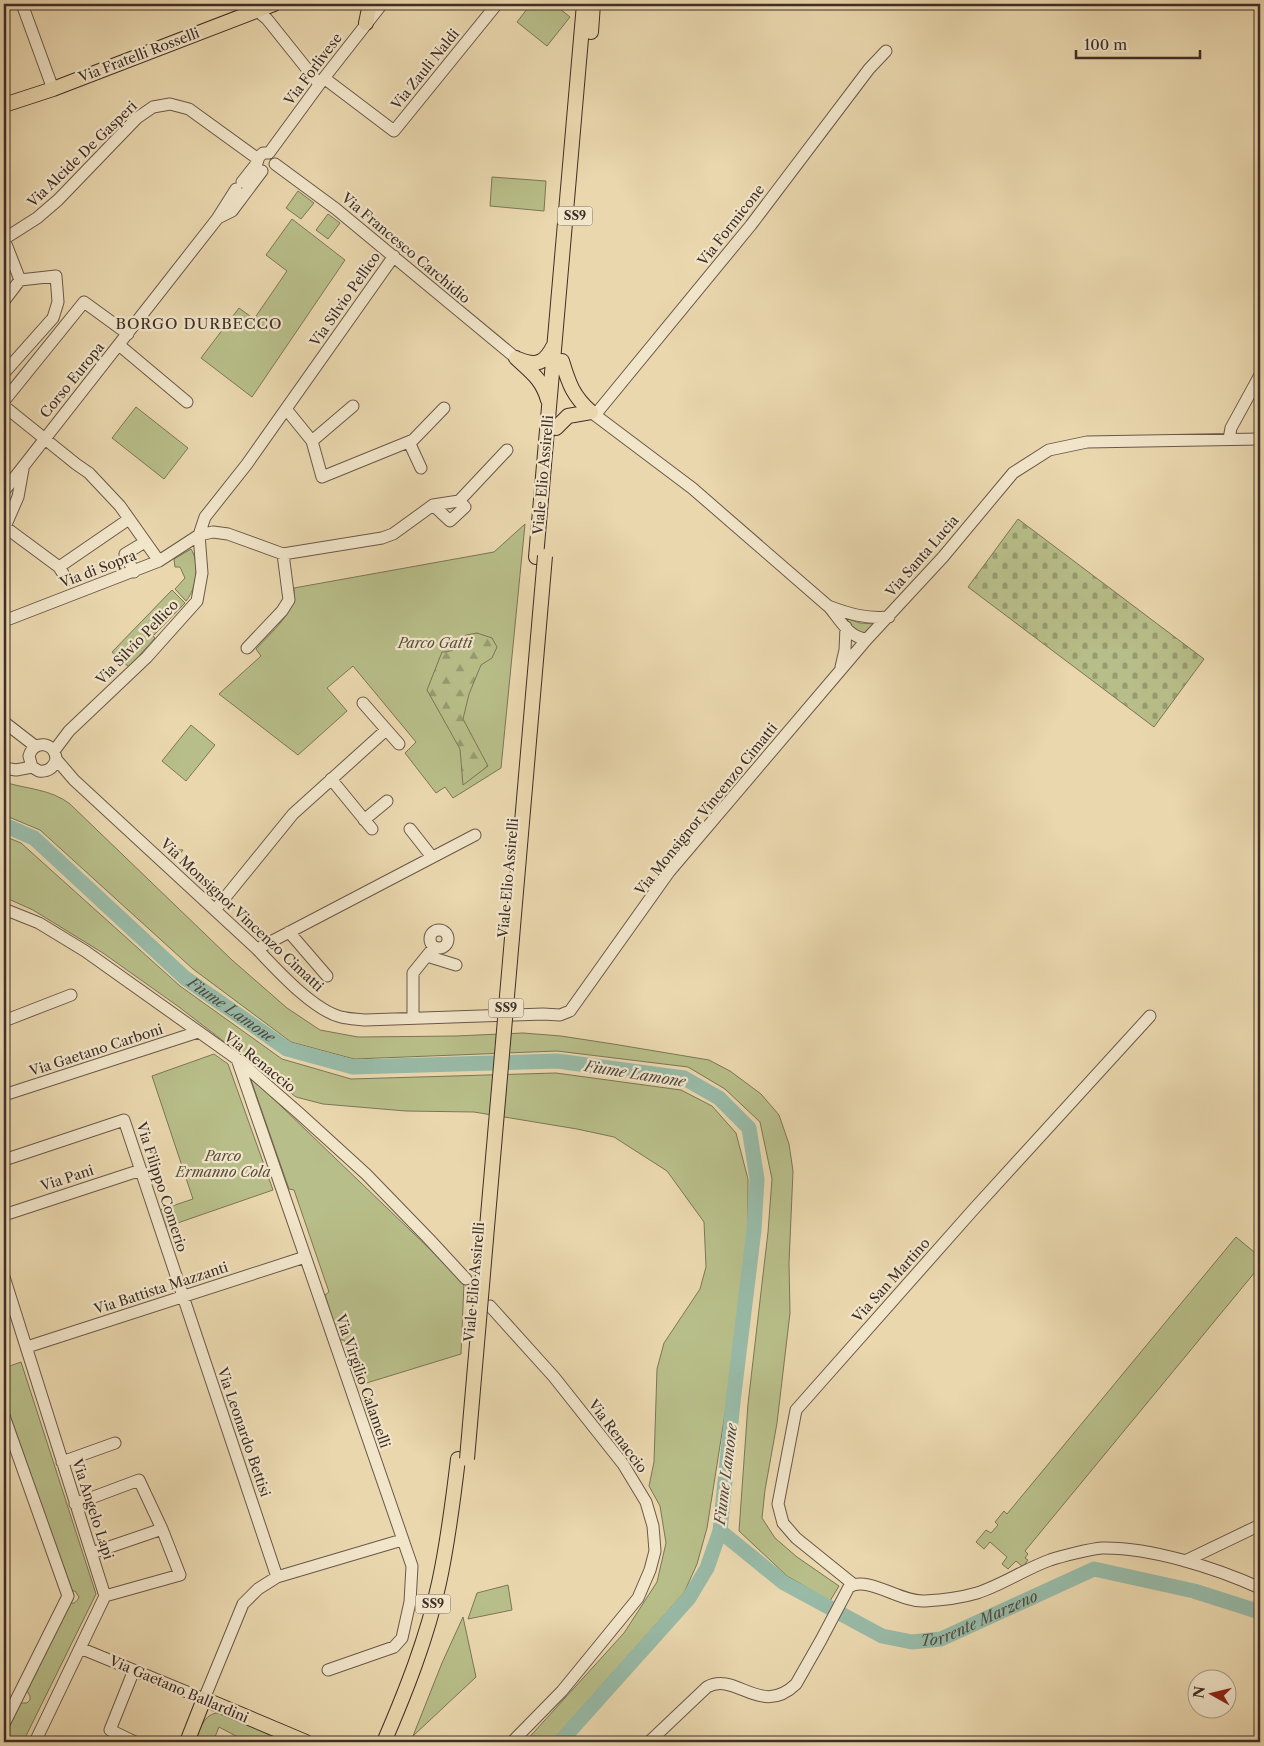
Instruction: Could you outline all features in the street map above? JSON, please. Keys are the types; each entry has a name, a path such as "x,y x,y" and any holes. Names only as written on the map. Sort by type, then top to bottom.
{"main road":[{"name":"Via Fratelli Rosselli","path":"4,105 53,89 253,7 274,4"},
{"name":"Viale Elio Assirelli","path":"394,1742 430,1650 447,1588 458,1532 540,556 554,344 584,4"},
{"name":"Viale Elio Assirelli","path":"540,556 556,428 594,4"},
{"path":"516,358 528,363 542,361 548,357 554,344"},
{"path":"516,358 540,381 550,406"},
{"path":"562,361 572,390 579,401 593,413"},
{"path":"556,428 568,416 577,413 593,413"},
{"name":"Viale Elio Assirelli","path":"384,1742 420,1650 439,1585 463,1459"},
{"path":"186,1742 204,1699"},
{"name":"Via Gaetano Ballardini","path":"204,1699 306,1742"}],"street":[{"path":"22,4 53,89"},
{"name":"Via Forlivese","path":"243,186 259,164 261,155 269,153 322,81 368,10 382,4"},
{"name":"Via Zauli Naldi","path":"322,81 394,131 497,4"},
{"path":"253,7 322,81"},
{"name":"Via Formicone","path":"593,413 751,225 869,68 886,51"},
{"name":"Via Alcide De Gasperi","path":"20,280 4,239 37,218 58,200 137,118 153,108 170,104 189,109 259,164"},
{"path":"269,153 275,159 275,164"},
{"name":"Via Forlivese","path":"259,164 270,171 275,164"},
{"name":"Via Francesco Carchidio","path":"275,164 336,209 516,358"},
{"name":"Corso Europa","path":"4,491 119,345 154,305 243,186"},
{"name":"Via Silvio Pellico","path":"53,752 69,731 147,657 197,601 202,573 199,535 205,517 247,464 394,256"},
{"path":"4,301 20,280 56,276 58,302 53,318 4,373"},
{"path":"4,402 84,302 128,334"},
{"path":"119,345 187,402"},
{"path":"1229,439 1230,428 1260,375"},
{"path":"4,406 89,473 120,506 159,562"},
{"path":"312,441 353,406"},
{"path":"286,409 312,441 322,478 413,440 444,408"},
{"name":"Via Santa Lucia","path":"593,413 692,488 828,606 862,617 889,617 942,558 1012,473 1049,450 1086,442 1260,439"},
{"path":"409,442 420,468"},
{"path":"199,535 213,532 228,534 283,554 382,538 394,534 433,505 459,501 507,450"},
{"name":"Corso Europa","path":"4,528 18,497 24,466"},
{"path":"433,505 450,521 465,507 459,501"},
{"path":"59,567 129,519"},
{"path":"4,528 59,567 71,587"},
{"name":"Via di Sopra","path":"4,621 44,606 71,587 134,572 159,562 199,535"},
{"path":"134,572 125,554 146,542"},
{"path":"247,648 282,611 289,600 283,554"},
{"path":"828,606 854,636 867,639"},
{"name":"Via Monsignor Vincenzo Cimatti","path":"53,752 74,780 257,949 283,976 314,1003 340,1017 365,1020 560,1015 570,1011 670,872 867,639 889,617"},
{"name":"Via Monsignor Vincenzo Cimatti","path":"840,671 845,650 846,627"},
{"path":"363,703 398,744"},
{"path":"4,722 35,746 39,745 53,752 54,765 50,770"},
{"path":"215,910 293,814 386,730"},
{"path":"32,767 29,756 35,746"},
{"name":"Via Monsignor Vincenzo Cimatti","path":"4,768 16,770 32,767 39,772 50,770 74,780"},
{"path":"331,779 372,829"},
{"path":"364,820 387,801"},
{"path":"410,828 432,857"},
{"path":"257,949 475,835"},
{"name":"Via Renaccio","path":"4,909 39,923 85,951 237,1059 366,1174 466,1279"},
{"path":"289,932 327,976"},
{"path":"413,1018 413,973 434,947"},
{"path":"427,956 456,965"},
{"path":"4,1021 71,995"},
{"name":"Via San Martino","path":"1150,1016 796,1410 778,1504 783,1523 796,1538 851,1586 868,1584 900,1598 920,1602 953,1599 978,1592 1051,1560 1101,1548 1139,1550 1185,1561 1260,1588"},
{"name":"Via Gaetano Carboni","path":"4,1095 198,1032"},
{"name":"Via Virgilio Calamelli","path":"237,1059 412,1566 410,1602 402,1638 394,1647 328,1670"},
{"name":"Via Filippo Comerio","path":"4,1160 124,1120 183,1297"},
{"name":"Via Pani","path":"4,1215 140,1170"},
{"name":"Via Battista Mazzanti","path":"27,1347 305,1257"},
{"name":"Via Angelo Lapi","path":"4,1278 105,1596"},
{"name":"Via Leonardo Bettisi","path":"183,1297 277,1577"},
{"name":"Via Renaccio","path":"490,1306 554,1377 623,1464 646,1502 653,1526 656,1551 638,1598 562,1691 512,1742"},
{"path":"4,1416 68,1596 4,1724"},
{"path":"62,1462 115,1443"},
{"path":"38,1740 105,1596 180,1575 162,1529 139,1480 75,1504"},
{"path":"1185,1561 1260,1525"},
{"path":"92,1553 162,1529"},
{"path":"204,1699 243,1604 258,1589 277,1577 402,1540"},
{"path":"649,1742 712,1684 727,1684 745,1692 767,1697 775,1696 796,1684 851,1586"},
{"name":"Via Gaetano Ballardini","path":"80,1648 204,1699"},
{"path":"134,1670 110,1730 135,1742"}],"green space":[{"path":"531,4 554,4 570,17 547,46 517,22"},
{"path":"492,177 546,181 544,211 490,206"},
{"path":"298,191 314,203 301,219 286,208"},
{"path":"328,214 340,223 328,239 316,230"},
{"path":"292,219 345,260 252,397 201,358 239,308 254,319 287,271 266,255"},
{"path":"136,407 188,448 164,479 112,438"},
{"path":"1018,519 1204,659 1154,727 968,587"},
{"name":"Parco Gatti","path":"525,524 501,768 453,798 445,787 436,793 405,753 416,742 353,666 327,688 347,711 298,755 219,694 261,656 256,649 287,614 294,597 294,588 494,552"},
{"path":"191,549 196,561 196,575 193,589 186,601 175,589 185,578 180,567 175,567 174,559"},
{"path":"172,590 185,603 154,635 149,631 155,638 129,667 112,652"},
{"path":"845,618 860,623 875,624 864,636 858,634 843,620"},
{"path":"477,633 492,638 497,647 492,658 481,665 469,694 463,719 488,766 463,785 460,749 427,690 442,652 454,650 466,635"},
{"path":"191,725 215,745 186,781 162,761"},
{"path":"4,782 47,792 70,804 232,960 287,1008 320,1030 358,1037 523,1033 561,1036 709,1060 730,1071 761,1094 779,1115 789,1144 793,1171 789,1263 790,1313 777,1423 762,1518 775,1538 797,1557 839,1586 830,1601 787,1576 739,1531 748,1404 768,1232 772,1179 760,1122 725,1089 688,1067 557,1051 354,1059 291,1042 193,969 40,830 4,815"},
{"path":"4,836 21,843 180,986 282,1059 351,1079 556,1073 681,1090 712,1106 736,1133 748,1179 748,1230 727,1401 707,1528 697,1564 684,1593 551,1742 525,1742 624,1633 657,1582 666,1543 660,1506 649,1486 654,1462 657,1369 664,1343 700,1289 706,1267 704,1222 667,1171 614,1137 474,1112 406,1111 323,1104 296,1097 179,1007 103,953 33,910 4,897"},
{"path":"169,849 183,850 174,861 166,853"},
{"path":"187,855 191,868 188,873 179,865"},
{"name":"Parco Ermanno Cola","path":"214,1054 228,1064 273,1190 166,1227 160,1210 193,1199 152,1076"},
{"path":"251,1080 256,1082 464,1282 461,1354 360,1385 344,1340 339,1340 325,1295 329,1292 294,1190 289,1189"},
{"path":"1236,1237 1260,1257 1260,1266 1025,1551 1028,1554 1025,1558 1028,1560 1023,1567 1016,1561 1008,1569 1002,1564 1007,1557 990,1542 984,1549 976,1542 986,1530 991,1533 998,1525 995,1522 1004,1511 1007,1514"},
{"path":"21,1362 96,1594 23,1742 4,1742 4,1737 21,1703 27,1703 30,1700 27,1691 70,1603 76,1602 79,1597 75,1591 71,1591 4,1399 4,1368"},
{"path":"508,1585 512,1610 468,1619 477,1593"},
{"path":"463,1617 476,1677 413,1736 442,1663"},
{"path":"216,1713 223,1714 286,1742 247,1742 219,1727 213,1742 195,1742 205,1721"}],"waterway":[{"name":"Fiume Lamone","path":"4,825 34,838 185,978 287,1049 353,1067 557,1061 684,1078 719,1098 749,1128 757,1179 754,1230 733,1402 720,1531 707,1568 689,1598 560,1742"},
{"name":"Torrente Marzeno","path":"720,1531 784,1583 882,1636 912,1642 941,1639 1094,1569 1194,1591 1260,1612"}],"tunnel":[{"path":"466,1279 485,1300"}],"district":[{"name":"BORGO DURBECCO","path":"199,324"}]}
